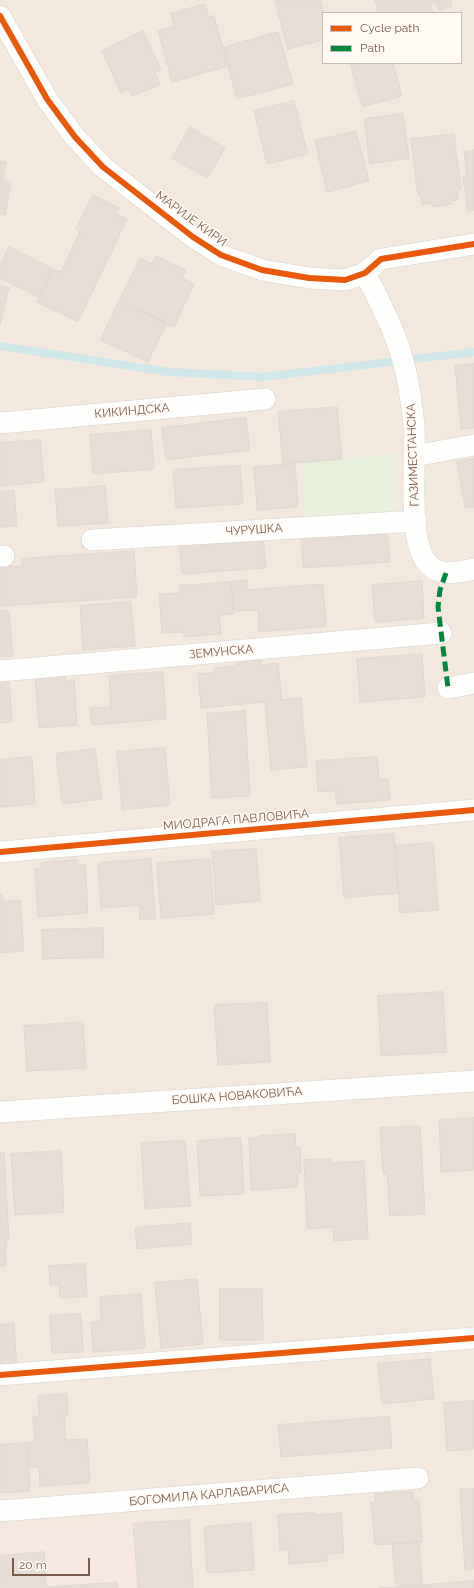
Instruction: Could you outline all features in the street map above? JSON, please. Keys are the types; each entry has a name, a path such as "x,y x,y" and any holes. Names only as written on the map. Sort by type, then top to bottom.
{"street":[{"name":"МАРИЈЕ КИРИ","path":"0,16 46,99 75,138 103,167 193,237 221,255 262,270 309,278 345,280 365,273 381,259 474,244"},
{"name":"ГАЗИМЕСТАНСКА","path":"365,273 398,342 409,388 414,428 416,520 418,543 423,558 431,568 438,572 465,571"},
{"name":"КИКИНДСКА","path":"0,422 265,399"},
{"path":"414,456 474,445"},
{"name":"ЧУРУШКА","path":"92,540 416,520"},
{"name":"ЗЕМУНСКА","path":"0,671 441,633"},
{"path":"448,688 474,683"},
{"name":"МИОДРАГА ПАВЛОВИЋА","path":"0,852 474,810"},
{"name":"БОШКА НОВАКОВИЋА","path":"0,1112 474,1081"},
{"path":"0,1375 474,1338"},
{"name":"БОГОМИЛА КАРЛАВАРИСА","path":"0,1511 418,1478"}],"shaded area":[{"path":"0,0 474,0 474,1588 0,1588"},
{"path":"133,1519 138,1588 0,1588 0,1528"}],"green space":[{"path":"394,454 394,511 305,517 302,463"}],"building":[{"path":"275,0 320,0 324,12 322,12 322,40 288,49"},
{"path":"375,0 429,0 433,12 379,12"},
{"path":"431,0 450,0 452,6 439,10 436,2 432,3"},
{"path":"205,4 209,17 214,16 228,66 172,82 158,31 174,27 171,14"},
{"path":"143,31 161,69 155,73 160,85 132,96 129,89 121,93 102,51"},
{"path":"278,32 293,84 237,99 223,48"},
{"path":"350,64 393,64 402,96 363,107"},
{"path":"294,101 308,154 267,164 254,111"},
{"path":"403,114 409,158 370,164 364,119"},
{"path":"190,127 225,148 207,178 172,158"},
{"path":"356,131 369,181 327,192 315,141"},
{"path":"454,134 461,190 457,190 458,200 451,201 451,204 433,207 432,203 422,205 421,195 418,196 411,139"},
{"path":"474,150 474,210 468,211 463,177 467,176 464,152"},
{"path":"0,161 6,162 3,181 11,182 5,215 0,214"},
{"path":"93,195 119,208 116,214 127,219 78,322 37,302 53,269 61,272 80,232 76,230"},
{"path":"9,247 53,269 39,297 0,278 0,267"},
{"path":"156,256 186,270 182,278 194,284 174,327 119,301 140,258 152,264"},
{"path":"0,286 9,288 0,325"},
{"path":"119,301 167,323 148,362 101,340"},
{"path":"474,364 474,428 461,429 455,366"},
{"path":"337,407 342,459 283,464 278,412"},
{"path":"246,418 250,450 166,460 162,428"},
{"path":"151,430 154,469 93,474 90,435"},
{"path":"40,440 44,482 0,486 0,443"},
{"path":"474,459 474,507 465,508 457,462"},
{"path":"295,464 298,507 257,510 254,467"},
{"path":"240,466 243,504 176,508 173,470"},
{"path":"105,486 108,523 58,526 55,490"},
{"path":"14,491 17,526 0,527 0,492"},
{"path":"387,527 390,562 303,568 301,533"},
{"path":"263,537 266,568 182,574 179,544"},
{"path":"134,551 137,597 0,606 0,567 22,566 22,559"},
{"path":"247,580 248,590 323,584 326,626 259,632 258,610 233,611 231,582"},
{"path":"422,581 424,618 375,622 372,585"},
{"path":"231,582 234,614 219,615 221,634 184,637 183,632 162,633 159,594 180,593 180,586"},
{"path":"131,602 135,646 83,650 80,606"},
{"path":"0,611 9,611 13,656 0,657"},
{"path":"422,654 425,697 360,702 357,659"},
{"path":"261,660 261,665 278,663 282,700 301,698 307,767 271,770 265,702 201,708 198,674 215,672 214,668 236,666 236,663"},
{"path":"163,672 166,719 92,725 90,708 111,707 109,676"},
{"path":"65,674 65,681 74,680 77,725 39,728 35,677"},
{"path":"9,680 12,722 0,723 0,681"},
{"path":"245,711 250,796 212,798 207,714"},
{"path":"165,748 170,805 122,810 117,752"},
{"path":"95,749 102,799 62,804 56,754"},
{"path":"32,757 35,804 0,807 0,760"},
{"path":"377,757 379,779 388,779 390,800 336,804 336,791 318,792 316,761"},
{"path":"394,834 398,893 344,898 339,838"},
{"path":"433,843 438,910 400,913 395,846"},
{"path":"256,849 260,901 216,905 212,852"},
{"path":"151,859 155,918 140,920 139,905 101,908 98,863"},
{"path":"210,859 214,914 161,918 157,863"},
{"path":"77,860 77,866 85,865 88,913 38,917 35,869 42,868 42,863"},
{"path":"0,894 2,894 3,902 20,900 24,951 0,953"},
{"path":"103,928 104,957 43,959 42,930"},
{"path":"443,992 446,1052 381,1056 378,996"},
{"path":"267,1003 270,1062 218,1065 214,1005"},
{"path":"83,1022 86,1068 27,1071 24,1026"},
{"path":"474,1118 474,1170 441,1172 439,1120"},
{"path":"420,1126 425,1214 390,1216 387,1173 383,1174 380,1128"},
{"path":"295,1134 296,1147 300,1147 301,1174 297,1174 298,1187 251,1190 249,1138"},
{"path":"241,1138 244,1194 200,1196 197,1141"},
{"path":"185,1141 190,1206 145,1209 141,1143"},
{"path":"61,1151 64,1212 15,1215 11,1154"},
{"path":"0,1152 4,1152 9,1239 6,1239 7,1248 5,1248 6,1266 0,1267"},
{"path":"332,1159 332,1163 364,1161 368,1239 334,1241 333,1227 307,1229 304,1160"},
{"path":"190,1223 192,1244 137,1249 135,1228"},
{"path":"85,1264 87,1297 60,1298 59,1285 50,1285 49,1266"},
{"path":"197,1279 203,1344 161,1348 155,1283"},
{"path":"220,1289 262,1289 263,1340 220,1340"},
{"path":"141,1294 145,1348 93,1352 91,1322 101,1321 100,1297"},
{"path":"81,1314 83,1352 52,1353 50,1316"},
{"path":"14,1324 17,1366 0,1367 0,1325"},
{"path":"430,1359 434,1399 382,1404 378,1364"},
{"path":"67,1394 68,1415 64,1415 66,1440 87,1439 90,1483 40,1486 39,1467 29,1467 27,1443 35,1442 33,1416 39,1416 38,1396"},
{"path":"474,1401 474,1449 447,1451 444,1403"},
{"path":"389,1417 392,1448 281,1457 278,1425"},
{"path":"27,1443 30,1491 0,1493 0,1445"},
{"path":"474,1489 474,1569 465,1570 460,1490"},
{"path":"413,1492 414,1500 419,1500 422,1542 375,1545 371,1503 375,1503 375,1494"},
{"path":"314,1513 315,1515 341,1513 344,1553 327,1554 327,1561 289,1564 288,1549 280,1550 278,1515"},
{"path":"189,1520 193,1588 138,1588 133,1524"},
{"path":"251,1523 254,1570 207,1573 204,1527"},
{"path":"419,1542 422,1585 396,1587 392,1544"},
{"path":"44,1552 46,1587 118,1582 118,1588 0,1588 0,1556"},
{"path":"474,1581 474,1588 379,1588 422,1585"}],"waterway":[{"path":"0,346 169,372 263,377 474,352"}],"marked path":[{"path":"446,573 440,590 438,607 448,688"}],"cycle path":[{"path":"0,16 47,99 75,137 103,167 193,237 221,255 262,270 309,278 345,280 365,273 381,259 474,244"},
{"path":"0,852 474,810"},
{"path":"0,1375 474,1338"}]}
